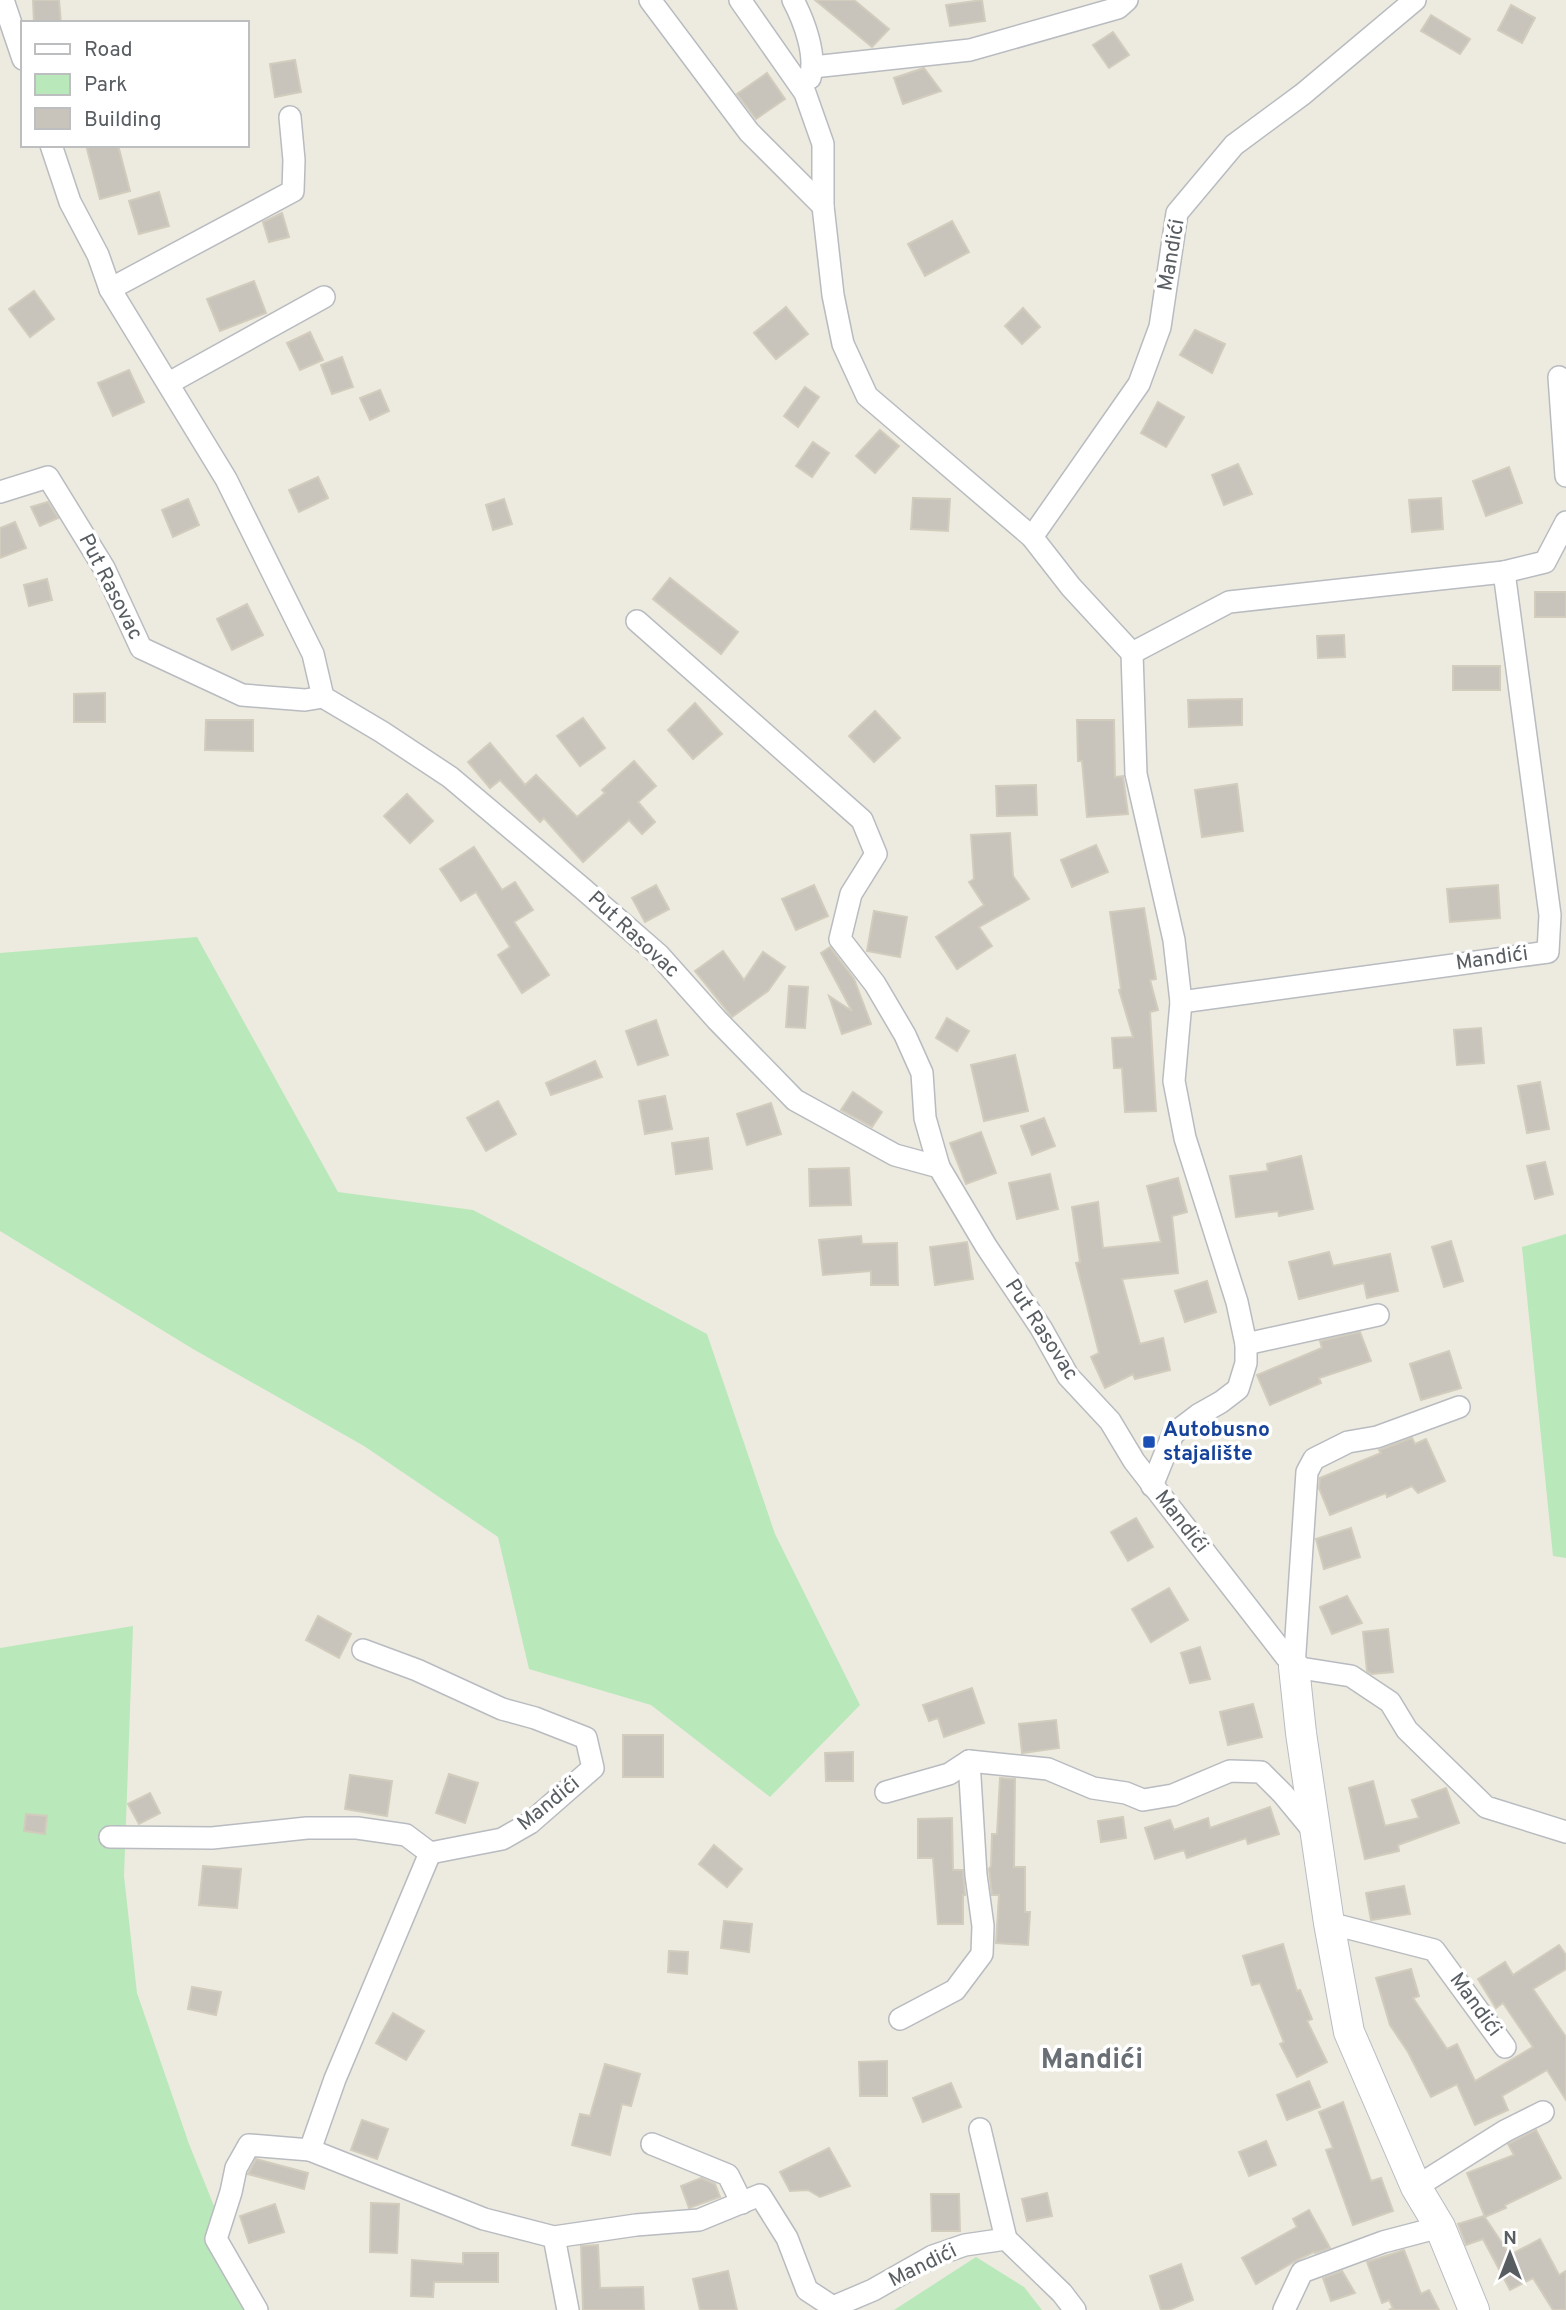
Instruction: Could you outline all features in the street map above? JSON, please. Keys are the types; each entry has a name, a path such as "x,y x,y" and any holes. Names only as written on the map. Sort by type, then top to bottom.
{"street":[{"path":"3,0 21,53"},
{"path":"650,0 749,131 823,206"},
{"path":"740,0 805,93 823,144 823,206 833,295 843,344 867,396 1032,537 1071,587 1132,653 1229,601 1504,572 1545,562 1566,522"},
{"path":"793,0 802,18 813,67 805,93"},
{"path":"813,67 970,50 1118,8 1127,0"},
{"name":"Mandići","path":"1032,537 1139,384 1160,327 1177,213 1234,145 1303,93 1415,0"},
{"path":"110,289 293,191 294,160 290,117"},
{"path":"52,147 70,202 98,255 110,289 226,479 313,654 323,697"},
{"path":"169,383 324,297"},
{"path":"1559,377 1566,476"},
{"name":"Put Rasovac","path":"0,492 48,477 104,568 141,648 242,695 305,700 323,697 382,732 450,777 659,955 717,1020 795,1100 895,1154 939,1167"},
{"name":"Mandići","path":"1181,1002 1548,952 1550,915 1504,572"},
{"name":"Put Rasovac","path":"637,621 862,820 876,854 851,894 840,939 875,984 905,1035 922,1073 925,1118 939,1167 986,1246 1041,1328 1068,1376 1110,1421 1152,1486"},
{"name":"Mandići","path":"1132,653 1136,774 1174,940 1181,1002 1174,1081 1185,1138 1237,1302 1246,1344 1245,1363 1238,1389 1173,1434 1152,1486 1294,1667"},
{"path":"1246,1344 1378,1315"},
{"path":"1458,1407 1377,1437 1348,1443 1314,1459 1307,1472 1294,1667 1329,1923 1349,2032 1416,2187 1440,2227 1474,2310"},
{"name":"Mandići","path":"363,1650 417,1670 502,1709 535,1718 586,1738 593,1768 530,1823 502,1839 430,1853"},
{"path":"1294,1667 1351,1676 1390,1702 1407,1730 1486,1807 1566,1832"},
{"path":"886,1791 949,1774 969,1761 1048,1769 1093,1787 1126,1793 1143,1800 1173,1794 1230,1770 1261,1772 1317,1834"},
{"path":"900,2019 955,1990 982,1954 969,1761"},
{"path":"110,1836 212,1838 307,1828 357,1828 406,1835 430,1853 335,2080 310,2150"},
{"name":"Mandići","path":"1329,1923 1434,1950 1505,2047"},
{"path":"1416,2187 1505,2131 1543,2112"},
{"path":"980,2129 1006,2239 1062,2293 1075,2310"},
{"path":"257,2310 216,2239 236,2168 249,2146 310,2150 484,2219 554,2237 636,2225 699,2220 742,2203 728,2175 652,2144"},
{"name":"Mandići","path":"742,2203 760,2195 787,2238 807,2290 833,2307 873,2290 933,2256 965,2245 1006,2239"},
{"path":"1284,2310 1302,2272 1383,2242 1440,2227"},
{"path":"554,2237 568,2310"}],"green space":[{"path":"197,937 338,1192 473,1210 707,1334 775,1534 860,1705 770,1797 651,1705 529,1669 498,1537 364,1446 193,1349 0,1231 0,953"},
{"path":"1566,1234 1566,1558 1553,1556 1522,1247"},
{"path":"133,1626 124,1876 137,1993 189,2144 231,2248 261,2310 0,2310 0,1648"},
{"path":"976,2257 1024,2287 1042,2310 894,2310"}],"building":[{"path":"33,0 59,0 61,21 34,21"},
{"path":"815,0 854,0 889,29 872,47"},
{"path":"982,0 985,21 950,26 946,5"},
{"path":"1511,5 1535,18 1522,43 1498,30"},
{"path":"1431,15 1470,39 1460,54 1421,31"},
{"path":"1113,32 1129,55 1109,68 1093,45"},
{"path":"295,60 301,92 275,97 270,64"},
{"path":"924,68 941,91 903,104 894,78"},
{"path":"767,73 785,99 756,119 737,94"},
{"path":"87,147 119,147 130,191 100,199"},
{"path":"159,192 169,226 139,234 129,201"},
{"path":"282,213 289,237 269,242 263,222"},
{"path":"952,221 969,252 925,276 908,244"},
{"path":"254,281 266,313 220,331 207,299"},
{"path":"34,291 54,319 30,337 9,309"},
{"path":"786,307 808,334 776,359 754,333"},
{"path":"1023,308 1040,327 1022,344 1005,326"},
{"path":"1195,330 1225,344 1212,373 1180,355"},
{"path":"310,332 323,360 300,370 287,343"},
{"path":"342,357 353,387 332,394 321,365"},
{"path":"129,370 144,402 113,416 98,383"},
{"path":"805,387 819,397 798,427 784,416"},
{"path":"380,390 389,411 370,420 360,398"},
{"path":"1158,402 1184,417 1166,447 1141,433"},
{"path":"880,430 899,446 875,473 856,456"},
{"path":"813,442 829,453 812,477 796,466"},
{"path":"1238,464 1252,494 1224,505 1212,475"},
{"path":"1509,467 1522,503 1486,516 1473,481"},
{"path":"318,477 328,498 299,512 289,490"},
{"path":"913,498 950,499 948,531 911,529"},
{"path":"1441,498 1443,529 1412,532 1409,500"},
{"path":"188,499 199,525 173,537 162,510"},
{"path":"504,499 512,524 493,530 486,505"},
{"path":"48,502 58,518 40,526 31,507"},
{"path":"15,522 26,548 0,558 0,528"},
{"path":"670,578 738,632 721,654 653,599"},
{"path":"47,579 52,600 29,606 24,585"},
{"path":"1535,592 1566,592 1566,617 1535,617"},
{"path":"247,604 263,635 232,650 217,619"},
{"path":"1344,635 1345,657 1318,658 1317,636"},
{"path":"1453,666 1500,666 1500,690 1453,690"},
{"path":"105,693 105,722 74,722 74,694"},
{"path":"1242,699 1242,725 1189,727 1188,700"},
{"path":"695,703 722,734 693,759 668,730"},
{"path":"875,711 900,738 874,762 849,736"},
{"path":"583,718 605,748 580,766 557,736"},
{"path":"206,720 253,720 253,751 205,750"},
{"path":"1077,720 1114,720 1115,777 1123,776 1128,814 1087,817 1082,761 1078,761"},
{"path":"490,743 525,785 536,775 577,817 605,793 602,790 634,761 656,786 638,802 655,822 642,834 629,820 583,862 544,818 540,822 500,780 490,788 468,762"},
{"path":"1237,784 1243,831 1202,837 1195,790"},
{"path":"1036,785 1037,815 997,816 996,786"},
{"path":"407,794 433,821 410,843 384,816"},
{"path":"1010,833 1013,876 1029,899 979,927 992,946 957,969 936,937 984,905 969,882 974,879 971,835"},
{"path":"1096,845 1108,872 1072,887 1061,860"},
{"path":"474,847 502,890 515,882 533,910 514,922 549,975 522,993 498,955 510,947 476,892 461,901 440,869"},
{"path":"656,885 669,909 645,922 632,898"},
{"path":"814,885 828,916 796,930 782,899"},
{"path":"1498,885 1500,918 1450,922 1447,889"},
{"path":"1144,908 1156,979 1150,980 1158,1010 1150,1012 1156,1111 1125,1112 1122,1068 1114,1068 1112,1038 1133,1037 1119,990 1121,989 1110,912"},
{"path":"874,911 907,917 900,957 867,951"},
{"path":"830,947 854,979 871,1024 842,1034 829,996 852,1011 821,953"},
{"path":"723,951 744,980 763,952 785,967 768,991 732,1017 695,971"},
{"path":"789,986 808,987 805,1028 786,1027"},
{"path":"947,1018 969,1031 957,1051 936,1038"},
{"path":"656,1020 668,1055 638,1065 626,1031"},
{"path":"1481,1028 1484,1063 1457,1065 1454,1030"},
{"path":"1015,1055 1028,1111 984,1121 971,1065"},
{"path":"595,1061 602,1077 551,1095 546,1083"},
{"path":"1540,1082 1549,1129 1527,1133 1518,1086"},
{"path":"853,1092 882,1112 872,1127 841,1110"},
{"path":"665,1096 672,1129 645,1134 639,1101"},
{"path":"498,1101 516,1134 486,1151 467,1118"},
{"path":"771,1103 781,1134 747,1145 737,1114"},
{"path":"1044,1118 1055,1146 1032,1155 1021,1126"},
{"path":"981,1132 996,1173 966,1184 950,1143"},
{"path":"708,1138 712,1169 676,1174 672,1143"},
{"path":"1301,1156 1313,1209 1279,1216 1278,1211 1236,1217 1230,1176 1268,1171 1267,1164"},
{"path":"1545,1162 1553,1194 1535,1199 1527,1166"},
{"path":"849,1168 851,1205 810,1206 809,1169"},
{"path":"1050,1174 1058,1209 1017,1219 1009,1183"},
{"path":"1178,1178 1187,1212 1172,1216 1178,1273 1122,1279 1140,1344 1163,1338 1170,1370 1135,1379 1133,1374 1105,1388 1091,1357 1099,1353 1076,1263 1080,1262 1072,1207 1098,1202 1103,1248 1161,1242 1147,1186"},
{"path":"861,1236 862,1244 897,1243 898,1285 871,1285 871,1271 823,1275 819,1240"},
{"path":"1451,1241 1463,1281 1444,1287 1432,1247"},
{"path":"967,1242 973,1279 935,1285 930,1247"},
{"path":"1329,1252 1333,1266 1390,1254 1398,1291 1367,1298 1364,1283 1299,1299 1289,1262"},
{"path":"1207,1281 1216,1312 1185,1322 1175,1291"},
{"path":"1360,1332 1371,1361 1319,1378 1321,1383 1270,1405 1257,1375 1322,1348 1320,1341"},
{"path":"1449,1351 1461,1388 1421,1400 1410,1364"},
{"path":"1412,1438 1415,1444 1426,1439 1445,1481 1418,1493 1412,1486 1387,1497 1386,1493 1330,1515 1319,1488 1320,1478 1381,1453 1379,1450"},
{"path":"1136,1518 1153,1547 1128,1561 1111,1532"},
{"path":"1351,1528 1360,1557 1324,1569 1316,1539"},
{"path":"1169,1588 1188,1620 1151,1642 1132,1609"},
{"path":"1347,1596 1362,1623 1332,1634 1320,1607"},
{"path":"318,1616 351,1634 339,1658 306,1640"},
{"path":"1388,1629 1393,1672 1372,1674 1367,1671 1363,1632"},
{"path":"1200,1647 1210,1679 1190,1683 1181,1653"},
{"path":"972,1688 984,1723 944,1737 938,1718 929,1721 923,1705"},
{"path":"1253,1704 1262,1737 1228,1745 1220,1712"},
{"path":"1056,1720 1059,1748 1022,1753 1019,1724"},
{"path":"623,1735 663,1735 663,1777 623,1777"},
{"path":"853,1752 853,1781 826,1781 825,1753"},
{"path":"449,1774 478,1783 465,1823 436,1813"},
{"path":"350,1775 392,1781 387,1816 345,1809"},
{"path":"1000,1778 1015,1779 1014,1867 1025,1867 1025,1912 1030,1912 1028,1945 996,1943 999,1895 992,1895 989,1869 992,1834 997,1834"},
{"path":"1373,1781 1385,1826 1419,1818 1412,1800 1446,1788 1459,1823 1398,1845 1399,1851 1365,1859 1349,1788"},
{"path":"150,1793 160,1813 139,1824 128,1804"},
{"path":"1270,1807 1279,1834 1248,1844 1246,1838 1187,1858 1184,1850 1155,1859 1145,1828 1170,1820 1174,1830 1208,1818 1210,1828"},
{"path":"26,1814 47,1816 45,1834 24,1831"},
{"path":"1123,1817 1126,1838 1101,1842 1098,1821"},
{"path":"952,1818 953,1870 963,1870 963,1924 938,1924 933,1858 918,1858 918,1819"},
{"path":"714,1845 742,1869 727,1887 699,1864"},
{"path":"203,1866 241,1869 237,1908 199,1905"},
{"path":"1404,1886 1410,1914 1371,1920 1366,1893"},
{"path":"724,1921 752,1924 749,1952 721,1948"},
{"path":"1283,1944 1297,1991 1300,1990 1312,2019 1307,2021 1327,2062 1297,2077 1280,2044 1284,2042 1260,1983 1252,1985 1243,1956"},
{"path":"1559,1945 1566,1955 1566,1969 1533,1989 1566,2037 1566,2100 1547,2070 1502,2096 1508,2110 1475,2125 1457,2084 1431,2097 1408,2052 1390,2025 1376,1978 1411,1969 1419,1996 1413,1998 1447,2049 1457,2044 1475,2081 1533,2047 1503,2003 1496,2008 1478,1979 1505,1962 1513,1975"},
{"path":"669,1951 688,1952 687,1974 668,1972"},
{"path":"192,1987 221,1992 216,2015 188,2009"},
{"path":"393,2013 424,2031 406,2060 376,2043"},
{"path":"887,2061 887,2096 860,2096 859,2062"},
{"path":"605,2064 640,2074 631,2106 622,2104 610,2155 572,2145 580,2114 590,2116"},
{"path":"1309,2081 1320,2107 1287,2120 1277,2095"},
{"path":"951,2083 961,2107 923,2122 913,2098"},
{"path":"1343,2102 1371,2181 1381,2178 1393,2211 1353,2225 1326,2150 1333,2148 1319,2112"},
{"path":"362,2120 388,2129 377,2159 351,2150"},
{"path":"1536,2130 1561,2178 1485,2217 1467,2173 1514,2155 1508,2144"},
{"path":"1266,2141 1276,2165 1249,2176 1239,2152"},
{"path":"829,2148 850,2186 820,2197 808,2190 790,2191 780,2172"},
{"path":"256,2159 308,2173 304,2189 248,2174"},
{"path":"701,2178 715,2184 720,2197 689,2208 681,2186"},
{"path":"1047,2193 1052,2216 1027,2221 1022,2199"},
{"path":"931,2194 959,2194 960,2231 932,2231"},
{"path":"371,2203 399,2204 397,2253 370,2252"},
{"path":"275,2204 284,2232 249,2243 240,2216"},
{"path":"1309,2210 1330,2248 1297,2260 1256,2284 1242,2258 1297,2227 1293,2219"},
{"path":"1484,2216 1510,2255 1540,2239 1559,2275 1566,2271 1566,2310 1553,2310 1533,2278 1510,2290 1483,2239 1466,2245 1458,2224"},
{"path":"598,2245 600,2288 643,2287 644,2310 583,2310 581,2246"},
{"path":"1404,2250 1421,2294 1429,2290 1439,2310 1389,2310 1393,2308 1389,2300 1382,2303 1367,2262"},
{"path":"463,2253 498,2253 498,2282 434,2282 433,2297 411,2296 412,2260 463,2264"},
{"path":"1181,2264 1193,2300 1169,2310 1161,2310 1150,2276"},
{"path":"728,2271 737,2310 700,2310 693,2279"},
{"path":"1342,2271 1355,2293 1331,2301 1323,2278"}],"place":[{"name":"Autobusno stajalište","path":"1149,1442"}],"district":[{"name":"Mandići","path":"1092,2061"}]}
